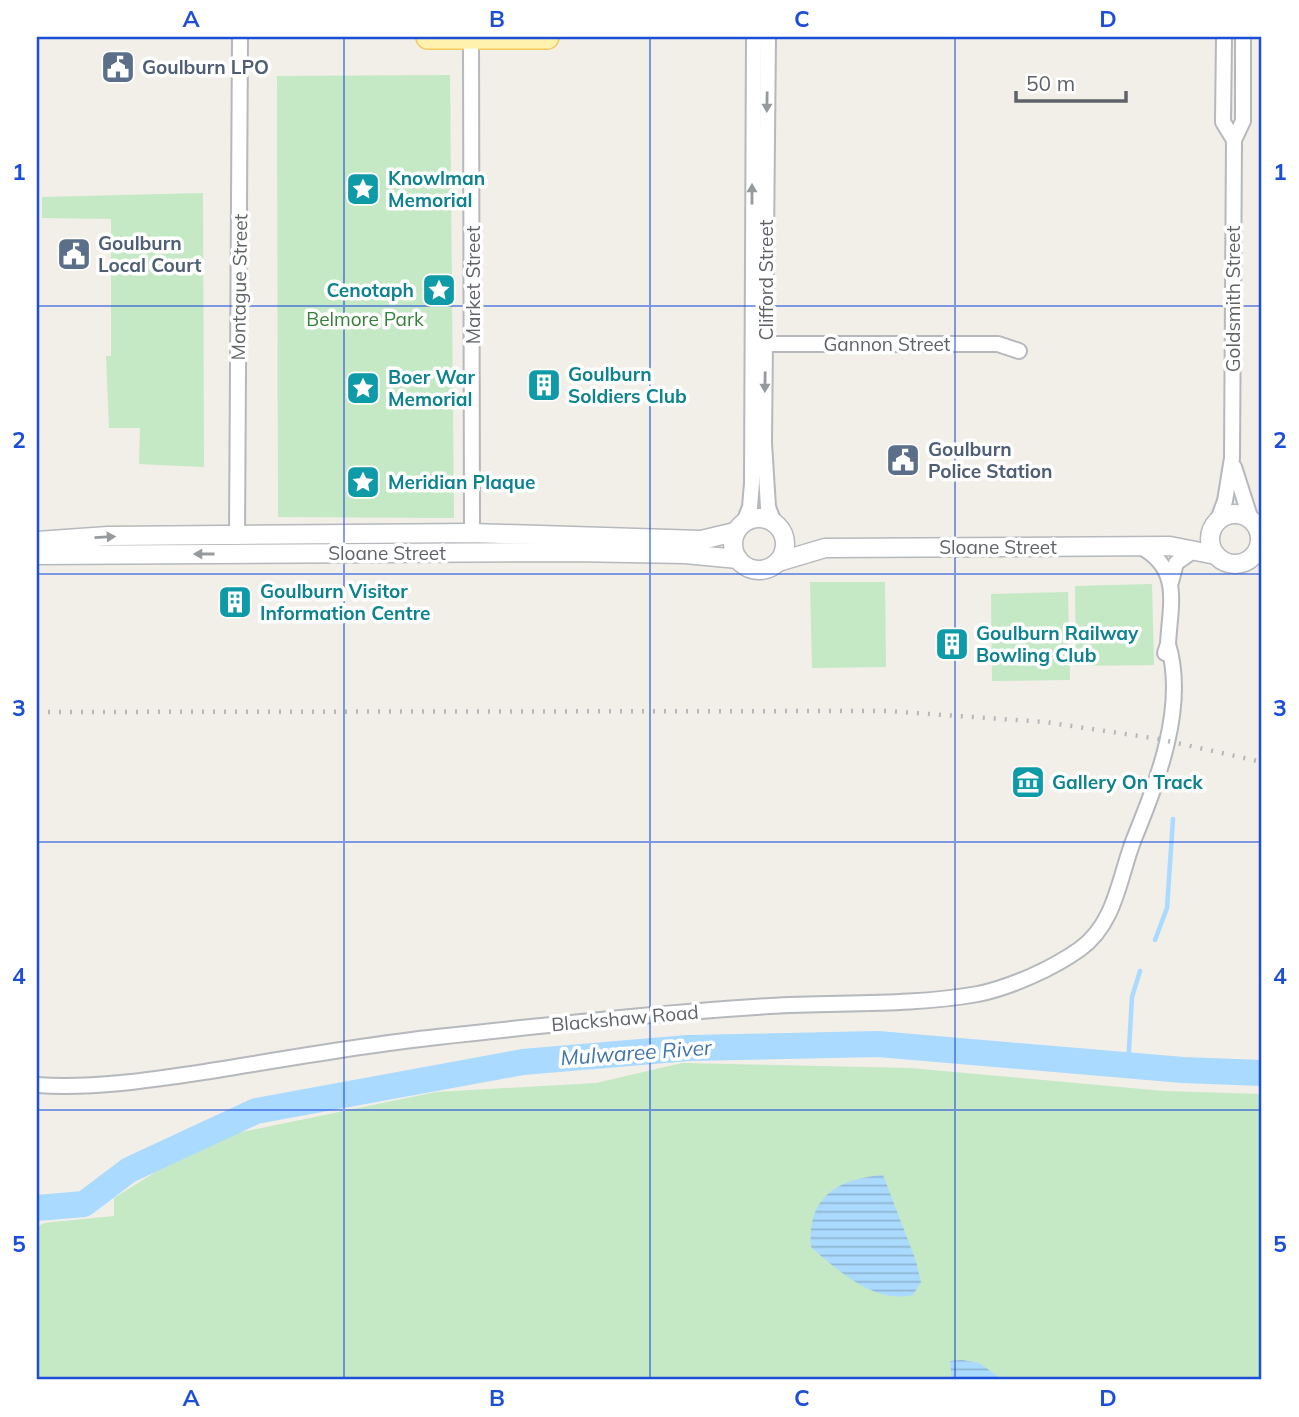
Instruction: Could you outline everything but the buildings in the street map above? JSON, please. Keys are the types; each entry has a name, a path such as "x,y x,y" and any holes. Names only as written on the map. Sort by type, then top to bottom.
{"main road":[{"path":"428,37 547,37"}],"street":[{"name":"Montague Street","path":"237,537 240,37"},
{"name":"Market Street","path":"471,37 472,533"},
{"name":"Clifford Street","path":"754,37 759,344 764,443 768,507 779,528"},
{"name":"Clifford Street","path":"740,527 750,507 752,483 768,37"},
{"name":"Goldsmith Street","path":"1224,37 1223,122 1234,140"},
{"name":"Goldsmith Street","path":"1214,526 1225,501 1233,458 1234,140 1243,121 1243,37"},
{"name":"Gannon Street","path":"759,344 999,344 1019,351"},
{"name":"Goldsmith Street","path":"1233,458 1238,485 1257,526"},
{"path":"1237,514 1257,526 1260,542 1258,554 1234,564 1216,555 1210,543 1214,526 1237,514"},
{"path":"760,517 779,528 784,549 778,562 762,570 752,569 738,559 733,543 740,527 760,517"},
{"name":"Sloane Street","path":"1170,546 1214,526"},
{"name":"Sloane Street","path":"37,541 121,536 472,533 701,540 740,527"},
{"name":"Sloane Street","path":"779,528 825,548"},
{"path":"472,533 495,546 545,546 573,552"},
{"path":"237,537 245,545 312,546 335,553"},
{"name":"Sloane Street","path":"778,562 825,548 1170,546 1216,555"},
{"path":"1140,547 1157,556 1166,566 1170,583"},
{"name":"Blackshaw Road","path":"37,1085 127,1083 385,1043 632,1017 775,1006 930,1000 984,993 1058,962 1093,938 1114,902 1135,836 1135,820 1159,739 1163,657 1168,644 1170,583 1176,562 1193,551"},
{"name":"Sloane Street","path":"37,555 573,552 685,554 738,559"},
{"path":"150,554 179,563"}],"green space":[{"name":"Belmore Park","path":"450,75 454,518 278,517 277,76"},
{"path":"203,193 204,467 139,464 140,428 109,428 106,356 111,356 111,219 42,218 42,197"},
{"path":"810,582 885,582 886,667 812,668"},
{"path":"1152,584 1154,665 1076,666 1075,586"},
{"path":"1068,592 1070,680 992,681 991,594"},
{"path":"682,1063 910,1068 1164,1091 1262,1094 1262,1380 37,1380 37,1227 44,1223 114,1216 114,1198 208,1139 436,1092 596,1083"}],"water":[{"path":"883,1175 916,1261 921,1282 913,1295 899,1297 871,1290 845,1275 811,1247 814,1215 828,1194 852,1181"},
{"path":"950,1361 979,1363 1003,1380 952,1380"}],"waterway":[{"path":"1155,940 1167,908 1173,819"},
{"path":"1128,1066 1132,997 1140,971"},
{"name":"Mulwaree River","path":"37,1208 84,1204 129,1170 256,1111 523,1062 688,1048 878,1044 1183,1070 1262,1073"}],"railway":[{"path":"37,712 886,711 1045,722 1159,739 1262,762"}],"place":[{"name":"Goulburn LPO","path":"118,67"},
{"name":"Knowlman Memorial","path":"363,189"},
{"name":"Goulburn Local Court","path":"74,254"},
{"name":"Cenotaph","path":"439,290"},
{"name":"Goulburn Soldiers Club","path":"544,385"},
{"name":"Boer War Memorial","path":"363,388"},
{"name":"Goulburn Police Station","path":"903,460"},
{"name":"Meridian Plaque","path":"363,482"},
{"name":"Goulburn Visitor Information Centre","path":"235,602"},
{"name":"Goulburn Railway Bowling Club","path":"952,644"},
{"name":"Gallery On Track","path":"1028,782"}]}
